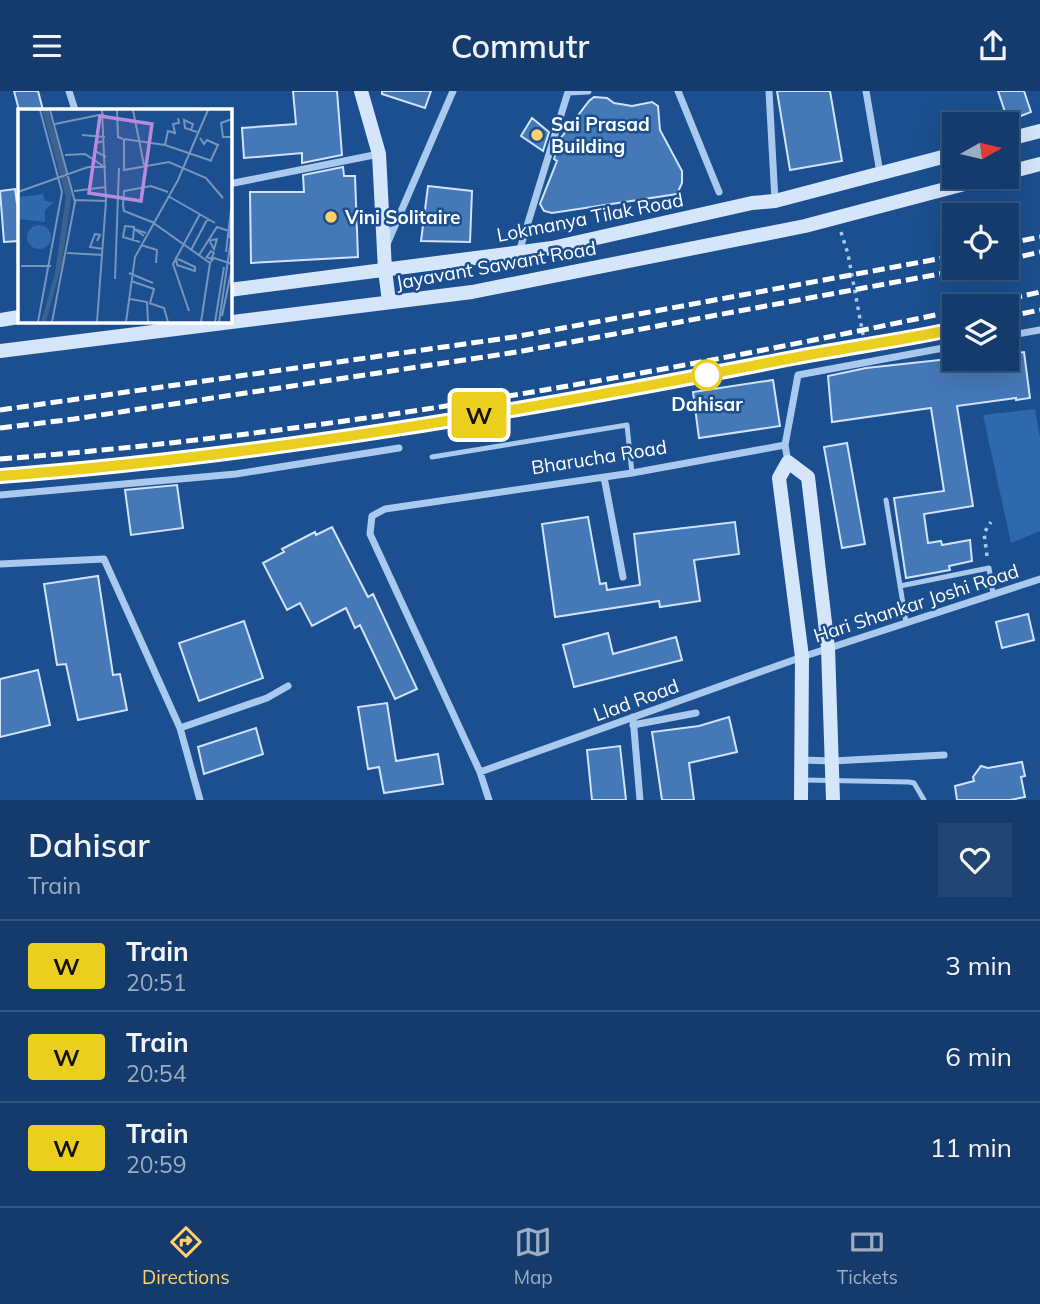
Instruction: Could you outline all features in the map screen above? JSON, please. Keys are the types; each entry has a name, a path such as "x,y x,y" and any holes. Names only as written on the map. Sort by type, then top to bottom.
{"street":[{"path":"69,91 75,109"},
{"path":"360,91 379,155 389,302"},
{"path":"384,251 453,91"},
{"path":"519,253 568,92 589,91"},
{"path":"678,91 719,192"},
{"path":"769,91 775,201"},
{"path":"866,91 880,173"},
{"path":"1019,137 1040,131"},
{"path":"231,184 379,155"},
{"name":"Lokmanya Tilak Road","path":"231,290 552,249 752,203 775,201 942,157"},
{"path":"1019,170 1040,164"},
{"name":"Jayavant Sawant Road","path":"231,322 472,292 804,226 945,189"},
{"path":"0,320 18,317"},
{"name":"Jayavant Sawant Road","path":"0,351 230,322"},
{"path":"1019,334 1040,330"},
{"path":"801,800 802,657 779,478 788,463 785,445 798,375 942,348"},
{"name":"Bharucha Road","path":"489,800 480,772 370,534 372,516 385,509 632,473 785,445"},
{"path":"0,495 236,474 399,448"},
{"path":"788,463 808,477 828,648 833,800"},
{"path":"604,477 623,577"},
{"path":"0,564 104,559 180,728 200,800"},
{"name":"Hari Shankar Joshi Road","path":"802,657 1040,579"},
{"name":"Llad Road","path":"480,772 633,721 802,657"},
{"path":"180,728 267,698 288,686"},
{"path":"640,800 633,721 696,713"},
{"path":"801,760 833,761 944,755"}],"lane":[{"path":"432,457 627,425 632,473"},
{"path":"886,500 906,622"},
{"path":"900,586 989,568 993,594"},
{"path":"801,780 914,783 924,800"}],"path":[{"path":"989,568 984,533 991,522"}],"shaded area":[{"path":"1035,409 1040,438 1040,531 1011,543 983,415"}],"building":[{"path":"14,91 38,91 43,109 19,109"},
{"path":"293,91 337,91 342,155 302,163 302,153 244,158 242,128 296,124"},
{"path":"382,91 431,91 425,108 382,94"},
{"path":"777,91 830,91 842,161 790,170"},
{"path":"998,91 1024,91 1031,112 1019,117 1019,112 1005,112"},
{"path":"594,97 632,106 652,102 658,106 660,130 682,171 682,183 677,194 552,213 544,211 540,204 557,161 554,159 560,139"},
{"name":"Sai Prasad Building","path":"532,118 549,132 543,151 521,136"},
{"path":"343,167 344,176 355,176 358,257 251,263 250,192 304,192 303,175"},
{"path":"428,186 472,191 470,242 421,241"},
{"path":"15,189 18,204 18,241 4,242 0,191"},
{"path":"1024,352 1030,398 957,406 973,506 924,514 928,543 941,541 942,545 970,540 972,561 949,566 950,570 906,578 894,498 944,491 931,408 832,422 828,376 866,368 942,360 942,371 1019,371 1019,353"},
{"path":"773,380 780,426 699,438 693,392"},
{"path":"847,443 865,544 842,548 824,447"},
{"path":"177,485 183,528 131,535 125,490"},
{"path":"588,517 600,584 606,583 607,590 640,585 634,534 735,522 739,554 694,560 700,601 660,607 659,601 555,617 542,524"},
{"path":"332,527 368,597 373,594 417,689 395,699 360,625 355,628 346,608 312,626 300,603 287,610 263,563 284,552 282,549 315,532 316,535"},
{"path":"98,576 113,675 120,674 127,710 78,720 66,664 57,665 44,584"},
{"path":"1028,614 1034,640 1002,648 996,622"},
{"path":"244,621 263,678 199,701 179,643"},
{"path":"608,633 613,654 676,637 682,660 574,687 563,645"},
{"path":"38,670 50,725 0,737 0,679"},
{"path":"387,703 396,761 438,754 443,784 384,793 379,767 368,769 358,707"},
{"path":"729,717 737,752 689,763 694,800 662,800 652,732 699,726"},
{"path":"256,728 263,754 204,774 198,747"},
{"path":"620,746 626,800 592,800 587,750"},
{"path":"1022,762 1025,776 1021,777 1025,797 1010,800 957,800 955,786 974,781 973,777 981,766 988,768"}],"railway":[{"path":"1019,241 1040,237"},
{"path":"1019,257 1040,252"},
{"path":"0,410 514,337 942,258"},
{"path":"0,428 517,352 942,274"},
{"path":"1019,297 1040,292"},
{"path":"1019,314 1040,310"},
{"path":"0,459 240,435 479,401 717,359 942,314"},
{"path":"0,476 198,456 395,429 942,331"}],"train":[{"name":"W","path":"0,476 232,453 701,377 789,358 942,331"}],"place":[{"name":"Sai Prasad Building","path":"537,135"},
{"name":"Vini Solitaire","path":"331,217"},
{"name":"Dahisar","path":"707,375"}]}
